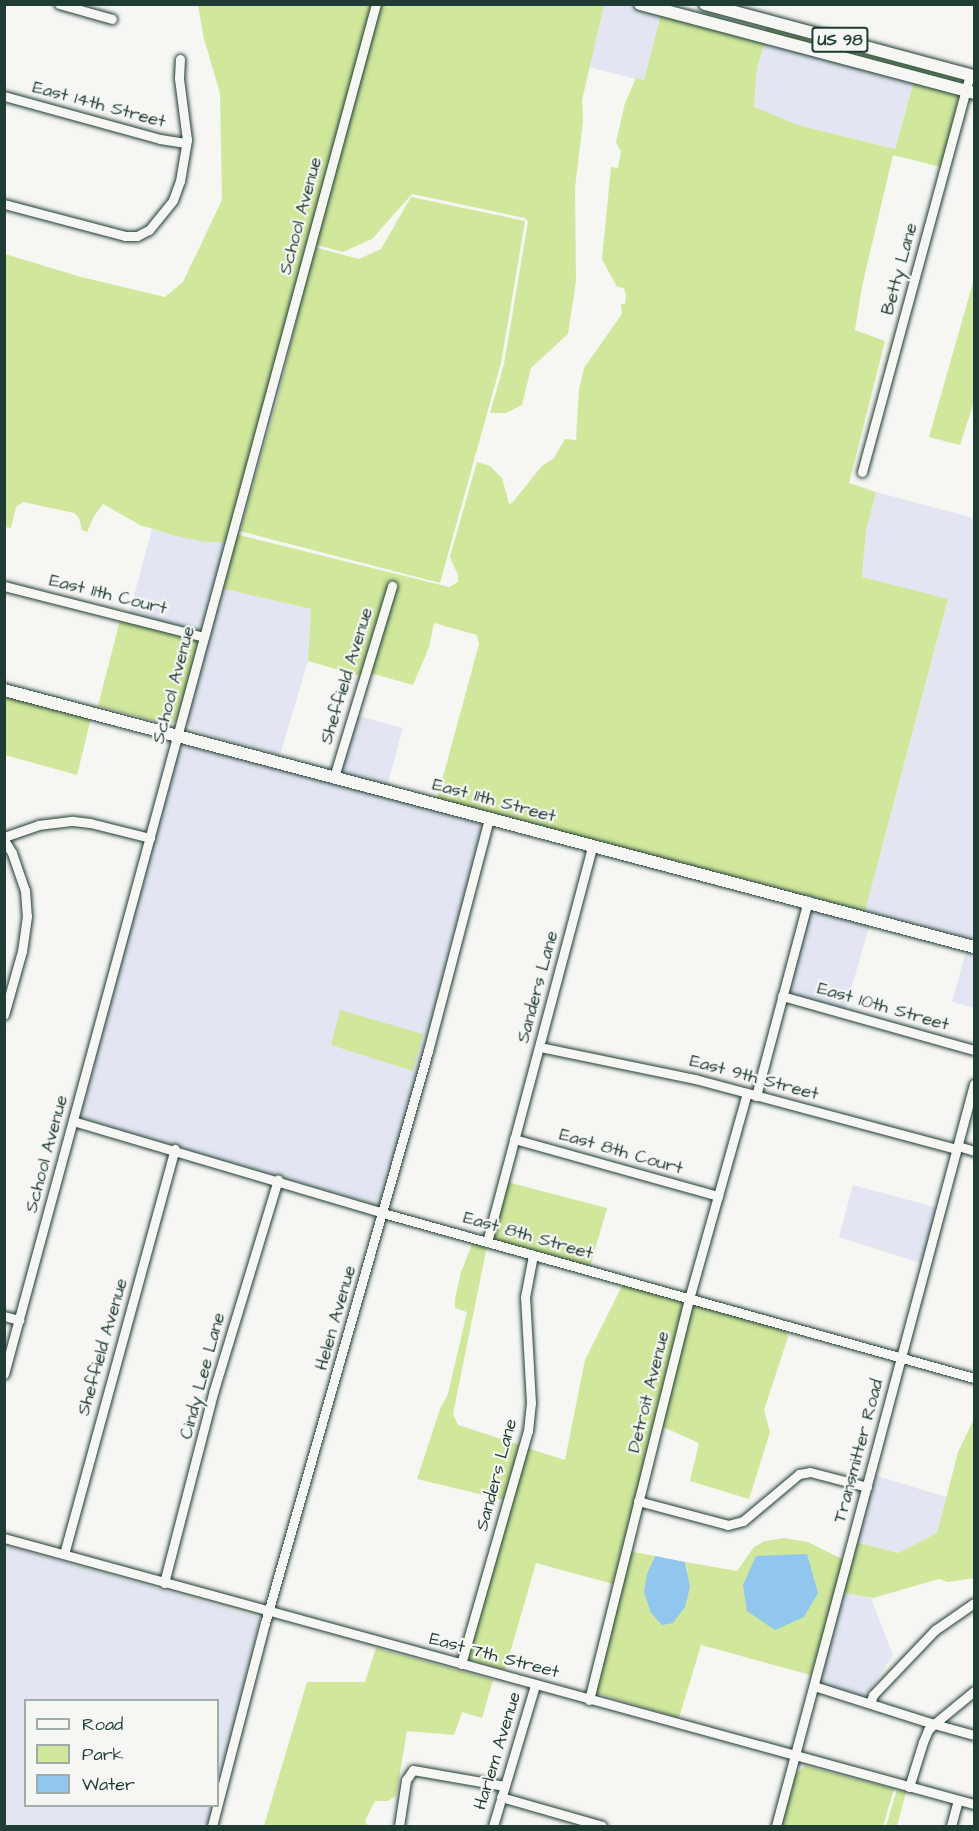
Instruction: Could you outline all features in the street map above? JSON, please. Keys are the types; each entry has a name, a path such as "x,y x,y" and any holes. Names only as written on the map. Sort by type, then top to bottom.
{"main road":[{"name":"US 98","path":"640,4 970,91"},
{"name":"US 98","path":"705,4 972,75"},
{"name":"East 11th Street","path":"4,690 178,734 489,819 975,946"}],"street":[{"path":"59,4 112,19"},
{"name":"School Avenue","path":"4,1374 376,4"},
{"path":"4,204 125,236 137,236 149,230 173,200 180,181 186,143 180,59"},
{"name":"Betty Lane","path":"862,472 970,91 972,75"},
{"name":"East 14th Street","path":"4,96 160,139 186,143"},
{"name":"East 11th Court","path":"4,586 204,637"},
{"name":"Sheffield Avenue","path":"334,777 392,586"},
{"name":"Helen Avenue","path":"219,1801 270,1611 383,1213 489,819"},
{"path":"4,1015 22,951 27,916 25,890 12,853 4,838 38,825 73,821 150,837"},
{"name":"Sanders Lane","path":"487,1242 593,845"},
{"name":"Detroit Avenue","path":"589,1700 689,1299 718,1196 782,996 808,901"},
{"name":"East 10th Street","path":"782,996 975,1050"},
{"name":"East 9th Street","path":"540,1047 694,1079 975,1151"},
{"name":"Transmitter Road","path":"776,1827 975,1084"},
{"name":"East 8th Street","path":"73,1121 176,1149 383,1213 975,1378"},
{"name":"East 8th Court","path":"514,1139 718,1196"},
{"name":"Sheffield Avenue","path":"64,1554 176,1149"},
{"name":"Cindy Lee Lane","path":"164,1582 214,1390 278,1180"},
{"name":"Sanders Lane","path":"460,1664 528,1431 531,1403 525,1297 533,1255"},
{"path":"4,1316 19,1320"},
{"path":"638,1501 728,1525 743,1521 799,1474 810,1472 867,1487"},
{"name":"East 7th Street","path":"4,1538 975,1804"},
{"path":"870,1703 873,1695 935,1630 975,1602"},
{"name":"Harlem Avenue","path":"493,1827 535,1685"},
{"path":"814,1686 975,1735"},
{"path":"909,1787 928,1730 975,1691"},
{"path":"399,1827 406,1780 413,1770 505,1786"},
{"path":"501,1797 602,1827"},
{"path":"951,1827 958,1800"},
{"name":"Helen Avenue","path":"212,1827 217,1807"}],"shaded area":[{"path":"604,5 623,5 661,14 644,81 588,67"},
{"path":"765,42 914,81 895,149 798,125 754,108 757,68"},
{"path":"876,492 974,518 974,939 865,911 948,600 862,577 866,531"},
{"path":"152,529 206,542 226,542 201,632 129,614"},
{"path":"220,588 311,609 308,661 280,755 194,731 187,723"},
{"path":"355,715 403,728 387,786 343,774 340,769"},
{"path":"189,746 476,821 482,827 383,1204 379,1206 80,1118 176,758 181,750"},
{"path":"810,910 870,924 845,1010 786,993"},
{"path":"966,951 974,954 974,1008 952,1002"},
{"path":"853,1185 938,1208 923,1264 839,1237"},
{"path":"874,1475 946,1497 937,1533 898,1553 856,1542"},
{"path":"4,1545 260,1618 219,1790 219,1699 24,1699 24,1807 214,1807 209,1826 5,1826"},
{"path":"843,1593 871,1598 893,1655 865,1697 819,1684"}],"green space":[{"path":"198,5 372,5 226,542 206,542 140,525 103,504 94,516 87,532 82,530 79,518 74,513 23,502 16,507 11,528 5,527 5,254 81,277 165,297 183,282 222,200 220,93 204,39"},
{"path":"380,5 604,5 582,100 583,120 575,188 576,281 568,334 531,368 522,405 506,413 490,413 504,364 528,222 525,218 412,194 372,239 343,252 314,244"},
{"path":"661,14 765,42 757,68 754,107 798,125 895,149 914,81 960,93 941,167 893,155 862,286 855,330 885,341 849,483 876,492 866,531 862,577 948,599 865,911 437,799 479,644 477,635 434,623 429,647 413,685 367,672 397,583 390,581 360,676 308,661 311,609 220,588 237,530 239,535 449,587 458,582 458,575 450,557 477,462 490,466 502,478 509,504 542,466 554,458 565,439 576,440 579,390 584,368 622,314 621,304 625,304 624,288 617,287 602,259 611,167 618,168 621,152 616,142 625,103 636,78 644,80"},
{"path":"769,27 961,80 956,82 767,32 764,29"},
{"path":"411,197 525,221 501,363 440,583 240,531 278,397 314,247 359,259 381,249"},
{"path":"974,279 974,402 960,445 929,437"},
{"path":"120,620 199,640 177,720 172,723 166,724 98,706"},
{"path":"4,695 91,718 77,775 5,755"},
{"path":"340,1010 423,1034 413,1071 331,1045"},
{"path":"507,1182 607,1208 590,1267 491,1239"},
{"path":"473,1242 487,1246 453,1414 458,1425 520,1445 504,1500 417,1479 440,1409 448,1394 467,1312 455,1308 455,1299 461,1272"},
{"path":"623,1284 685,1302 613,1584 536,1563 505,1670 467,1659 527,1448 565,1460 585,1360"},
{"path":"691,1303 785,1329 788,1337 764,1410 770,1432 749,1499 690,1481 699,1443 661,1426"},
{"path":"974,1419 974,1578 948,1582 939,1579 873,1598 843,1593 856,1542 898,1553 937,1533 958,1452"},
{"path":"784,1538 808,1542 844,1560 811,1675 701,1645 679,1718 596,1693 629,1551 655,1556 652,1561 688,1571 685,1562 737,1571 754,1547 765,1541"},
{"path":"376,1648 493,1680 482,1718 462,1712 454,1735 407,1731 396,1796 388,1801 375,1801 365,1821 368,1826 264,1826 307,1682 365,1682"},
{"path":"805,1766 894,1789 883,1826 780,1826 795,1775"},
{"path":"897,1790 906,1792 897,1826 886,1826"}],"water":[{"path":"807,1554 818,1593 804,1617 775,1630 747,1611 743,1585 756,1556"},
{"path":"655,1556 685,1562 690,1587 685,1607 673,1623 662,1625 651,1613 644,1592 647,1574"}]}
